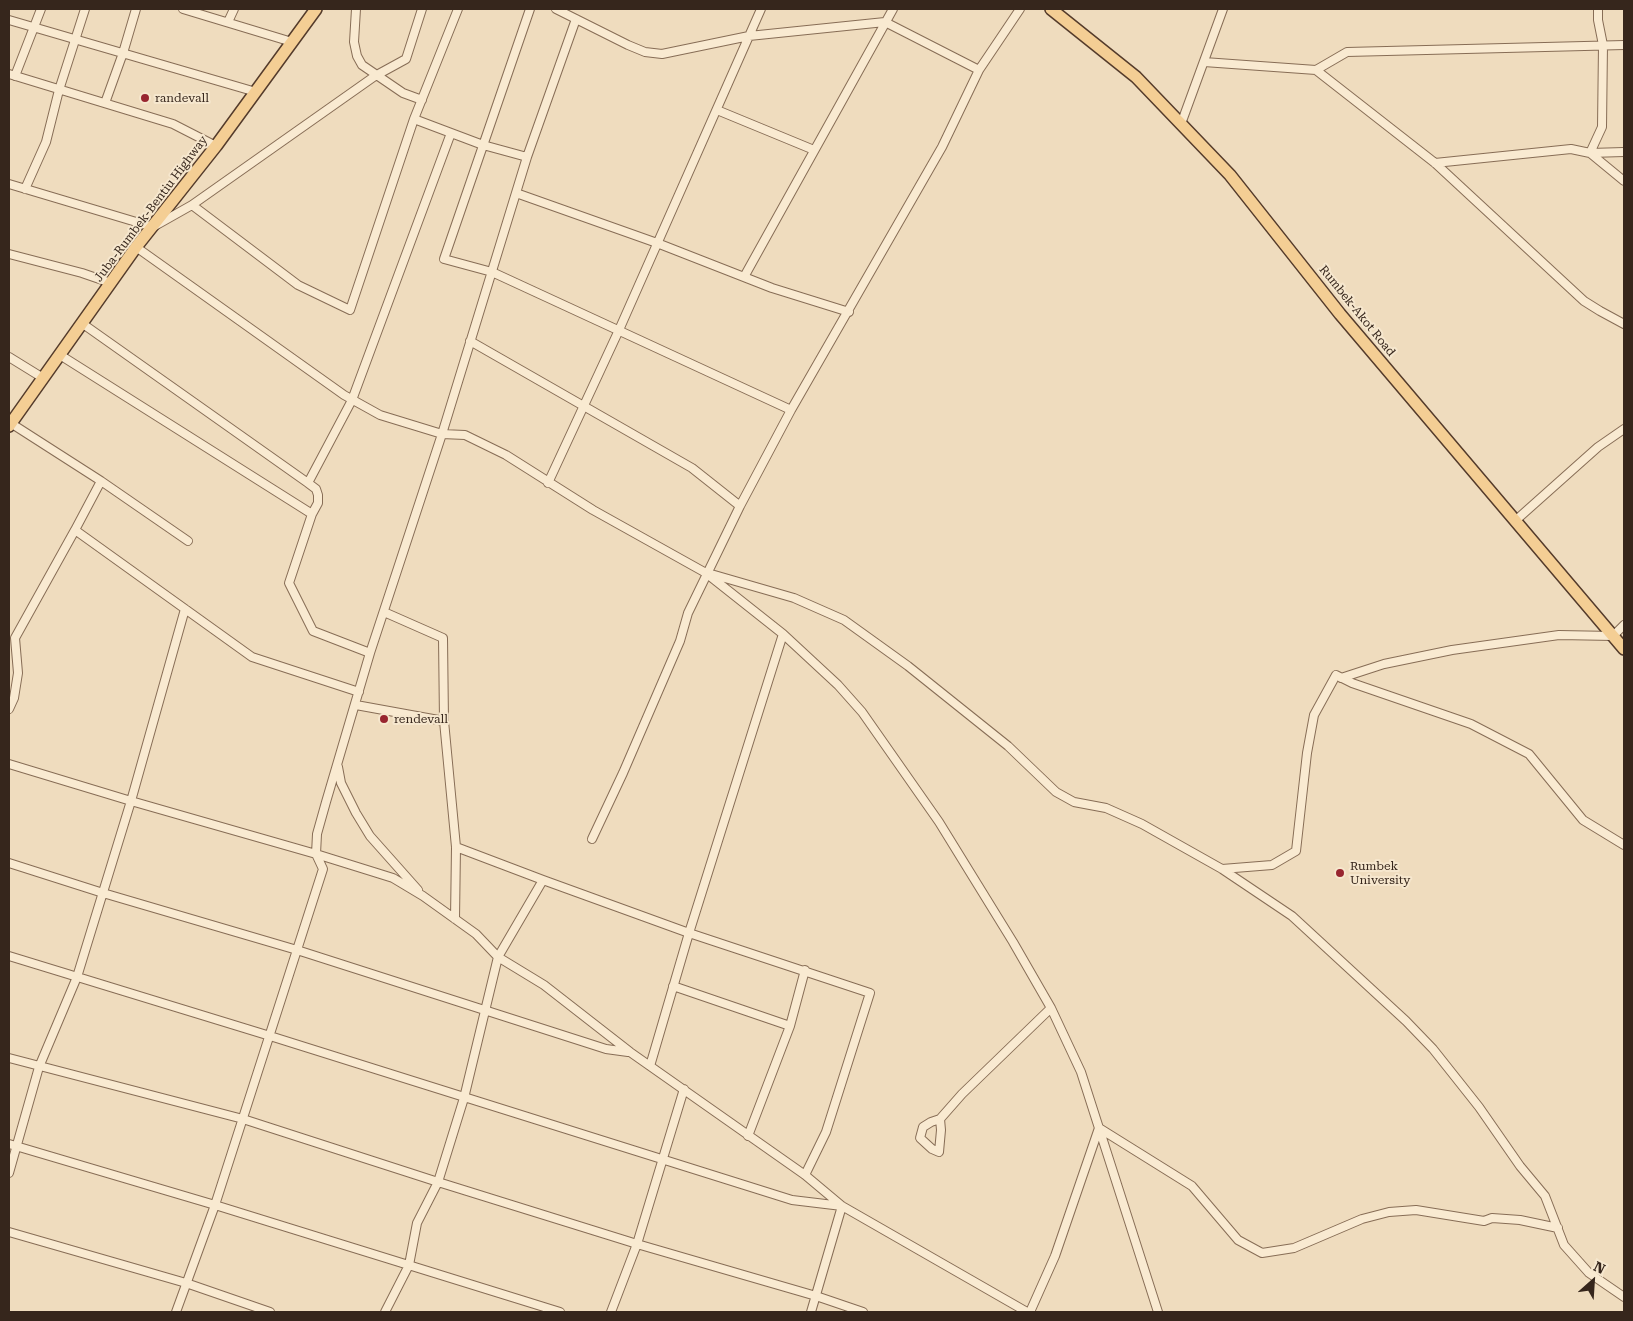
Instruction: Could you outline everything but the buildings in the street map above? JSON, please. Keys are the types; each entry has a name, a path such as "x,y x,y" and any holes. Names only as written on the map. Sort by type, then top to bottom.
{"main road":[{"name":"Juba-Rumbek-Bentiu Highway","path":"9,424 136,248 216,146 316,9"},
{"name":"Rumbek-Akot Road","path":"1052,9 1136,77 1230,175 1340,314 1624,649"}],"street":[{"path":"41,9 12,75 173,124 216,146"},
{"path":"25,189 46,142 59,90 85,9"},
{"path":"105,104 136,9"},
{"path":"183,9 292,42"},
{"path":"228,22 234,9"},
{"path":"356,9 354,42 357,56 362,65 375,76 403,93 422,100"},
{"path":"9,184 153,227 192,205 375,76 406,59 422,9"},
{"path":"192,205 298,285 350,310 414,119 458,9"},
{"path":"530,9 444,260 492,272 792,410"},
{"path":"556,9 628,46 645,52 662,54 749,36 885,22 979,70"},
{"path":"548,483 619,330 761,9"},
{"path":"744,276 893,9"},
{"path":"592,839 680,642 688,613 740,506 792,410 942,147 979,70 1020,9"},
{"path":"1181,124 1224,9"},
{"path":"1590,153 1602,127 1603,45 1598,20 1598,9"},
{"path":"176,1312 215,1205 323,869 316,854 317,834 370,654 442,434 527,156 576,19"},
{"path":"9,20 256,92"},
{"path":"1316,70 1347,52 1624,45"},
{"path":"1204,62 1316,70 1435,162 1584,301 1624,324"},
{"path":"717,110 814,150"},
{"path":"414,119 482,145 527,156"},
{"path":"308,483 352,400 451,134"},
{"path":"1435,162 1571,149 1590,153 1624,152"},
{"path":"1590,153 1624,181"},
{"path":"516,192 657,243 772,288 849,312"},
{"path":"136,248 352,400 380,415 442,434 465,435 506,455 593,510 706,573 783,634 838,685 862,712 953,844 1013,942 1050,1008 1081,1072 1158,1312"},
{"path":"9,254 82,273 111,283"},
{"path":"83,324 316,489 318,503 312,514 289,583 312,631 370,654"},
{"path":"470,341 692,468 740,506"},
{"path":"60,355 312,514"},
{"path":"9,356 43,378"},
{"path":"9,424 101,481 188,541"},
{"path":"1515,521 1598,447 1624,429"},
{"path":"9,709 14,698 18,673 15,638 101,481"},
{"path":"75,530 252,657 359,692"},
{"path":"706,573 794,598 844,620 908,666 1008,746 1056,792 1074,802 1106,808 1142,824 1222,869 1292,916 1406,1021 1433,1049 1479,1107 1520,1166 1545,1196 1564,1244 1589,1273 1624,1297"},
{"path":"9,1173 12,1145 39,1067 77,977 131,801 185,609"},
{"path":"384,612 443,638 444,721 456,847 455,919"},
{"path":"1341,678 1384,664 1452,650 1559,634 1613,636 1624,625"},
{"path":"650,1066 689,933 783,634"},
{"path":"1222,869 1272,865 1296,851 1307,753 1314,715 1336,675 1471,724 1529,754 1582,820 1624,844"},
{"path":"356,705 444,721"},
{"path":"9,764 394,878 476,934 498,957 544,985 630,1052 805,1175 842,1206 1029,1312 1055,1256 1099,1128"},
{"path":"337,765 341,783 370,836 423,896"},
{"path":"456,847 689,933 870,993 826,1132 805,1175"},
{"path":"9,863 103,893 297,950 606,1049 630,1052"},
{"path":"385,1312 409,1266 417,1222 438,1182 464,1098 498,957 543,880"},
{"path":"9,956 792,1200 842,1206"},
{"path":"748,1136 790,1026 805,970"},
{"path":"673,986 790,1026"},
{"path":"940,1119 962,1094 1050,1008"},
{"path":"9,1058 243,1120 637,1244 816,1296 863,1312"},
{"path":"611,1312 637,1244 684,1089"},
{"path":"1099,1128 1192,1186 1238,1240 1262,1253 1294,1248 1362,1219 1389,1212 1416,1210 1484,1221 1492,1218 1520,1220 1558,1228"},
{"path":"12,1145 215,1205 560,1312"},
{"path":"810,1312 842,1206"},
{"path":"9,1232 186,1283 270,1312"}],"place":[{"name":"randevall","path":"145,98"},
{"name":"rendevall","path":"384,719"},
{"name":"Rumbek University","path":"1340,873"}]}
